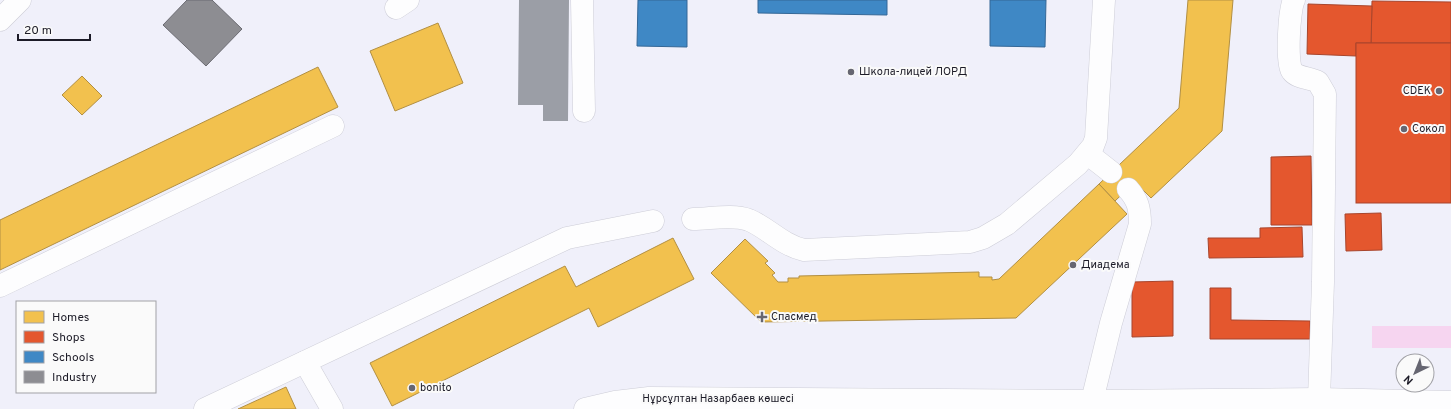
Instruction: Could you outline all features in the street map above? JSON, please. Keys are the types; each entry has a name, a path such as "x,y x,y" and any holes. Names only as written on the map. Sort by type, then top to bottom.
{"main road":[{"path":"0,20 20,0"},
{"path":"582,0 584,111"},
{"path":"692,219 740,218 756,224 786,244 804,250 970,242 988,236 1007,224 1088,154 1093,146 1096,138 1104,0"},
{"path":"1294,0 1292,10 1289,64 1296,74 1318,82 1325,94 1323,282 1319,399"},
{"path":"0,286 333,126"},
{"path":"1088,154 1112,172"},
{"path":"1092,401 1111,323 1140,224 1140,210 1136,198 1128,189"},
{"path":"205,409 567,238 653,221"},
{"path":"305,362 332,409"},
{"name":"Нұрсұлтан Назарбаев көшесі","path":"585,409 635,399 713,404 1024,405 1092,401 1319,399 1392,405 1451,402"}],"shaded area":[{"path":"1372,326 1451,326 1451,348 1372,348"}],"building: Homes":[{"path":"1188,0 1233,0 1222,131 1151,198 1135,182 1115,201 1099,184 1179,108"},
{"path":"438,23 463,83 395,111 370,51"},
{"path":"318,67 338,107 0,270 0,220"},
{"path":"82,76 102,96 82,115 62,95"},
{"path":"1099,184 1127,214 1016,318 761,322 711,273 745,239 768,261 765,263 775,273 772,275 778,282 788,282 788,278 799,278 799,276 979,272 979,277 992,277 992,280 999,279"},
{"path":"673,238 694,279 598,327 589,308 392,406 370,363 565,266 576,287"},
{"path":"286,387 296,409 238,409"}],"building: Shops":[{"path":"1372,1 1451,2 1451,43 1371,43"},
{"path":"1308,4 1372,6 1371,43 1356,43 1356,56 1307,54"},
{"name":"Сокол","path":"1356,43 1451,43 1451,203 1356,203"},
{"path":"1311,156 1312,225 1271,225 1271,157"},
{"path":"1381,213 1382,250 1346,251 1345,214"},
{"path":"1302,227 1303,257 1209,258 1208,238 1260,238 1260,228"},
{"path":"1173,281 1173,336 1132,337 1132,282"},
{"path":"1210,288 1231,288 1231,320 1310,321 1310,339 1210,339"}],"building: Schools":[{"path":"638,0 687,0 687,47 637,46"},
{"path":"758,0 887,0 887,15 758,13"},
{"path":"990,0 1046,0 1045,47 990,46"}],"building: Industry":[{"path":"187,0 212,0 242,29 206,66 163,25"}],"building: Other":[{"path":"519,0 569,0 568,121 543,121 543,105 518,105"}],"place":[{"name":"Школа-лицей ЛОРД","path":"851,72"},
{"name":"CDEK","path":"1439,91"},
{"name":"Сокол","path":"1404,129"},
{"name":"Диадема","path":"1073,265"},
{"name":"Спасмед","path":"762,317"},
{"name":"bonito","path":"412,388"}]}
